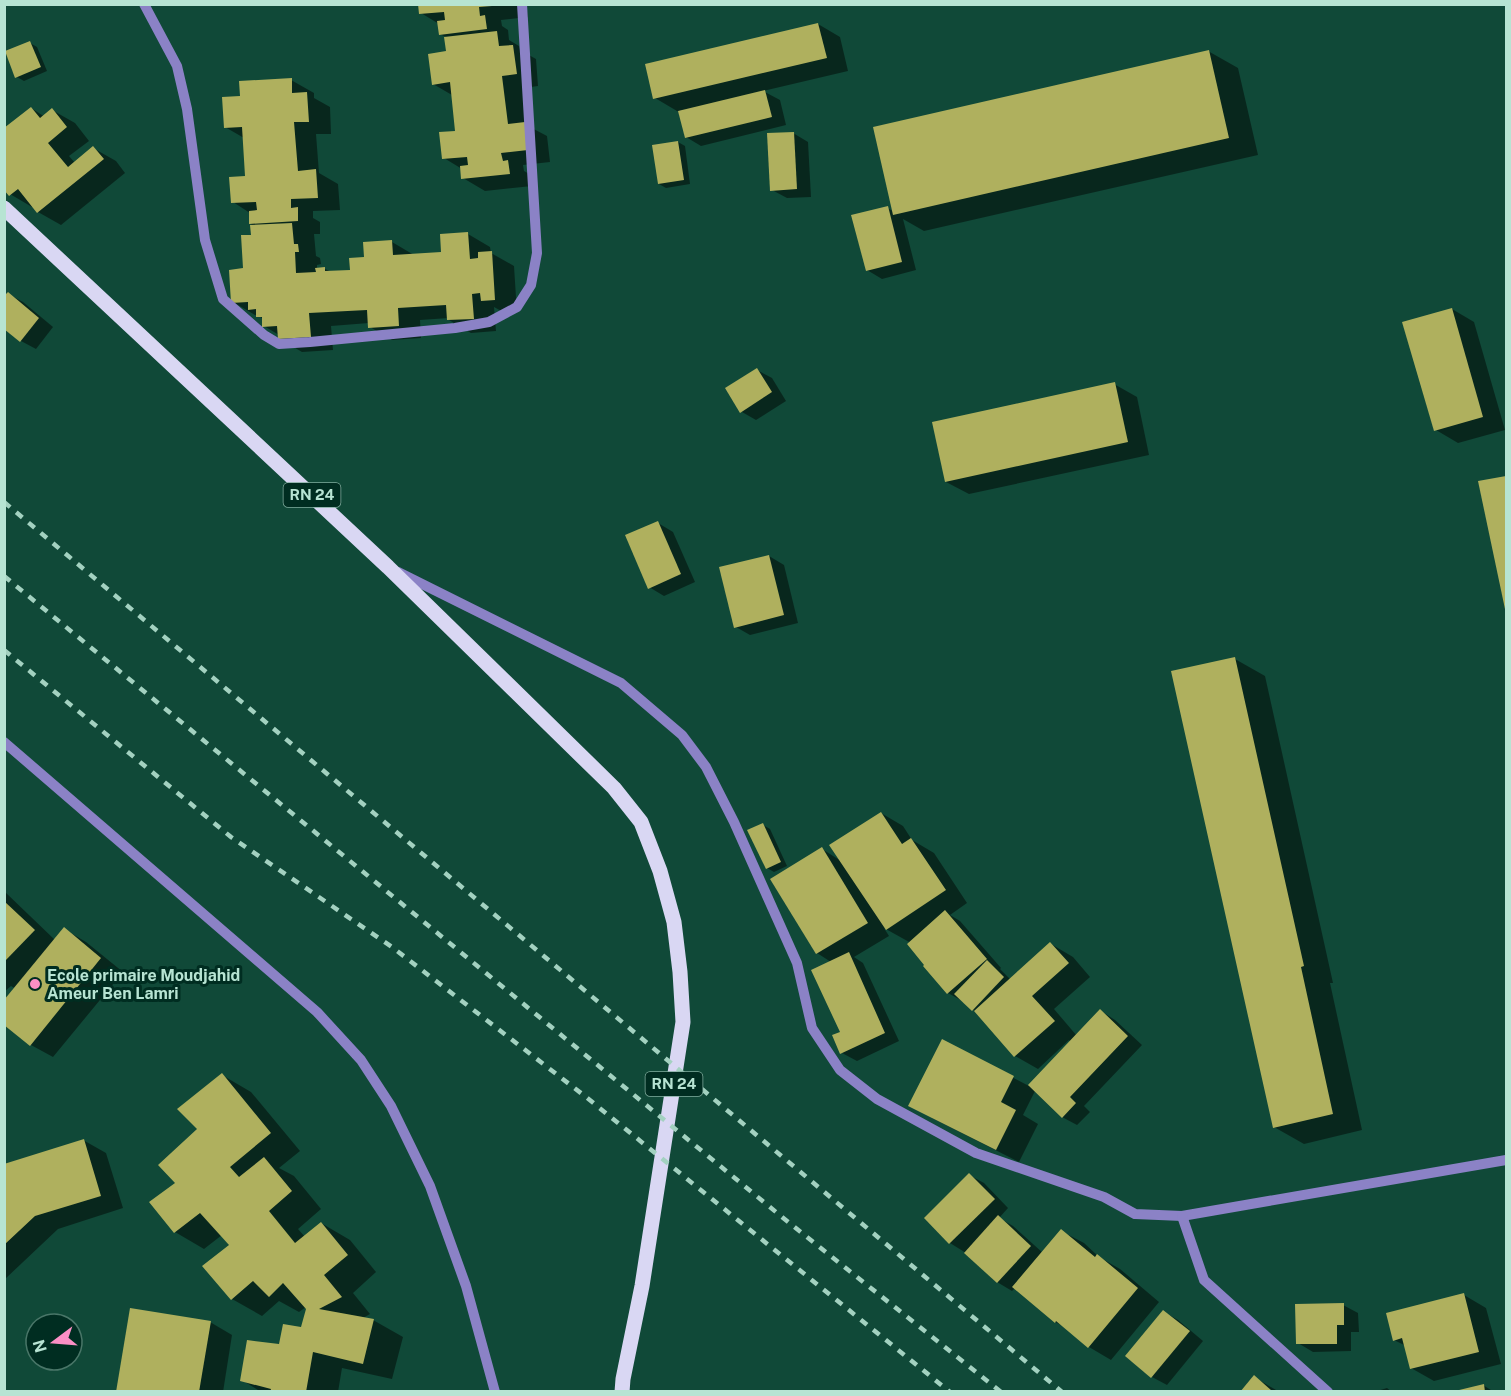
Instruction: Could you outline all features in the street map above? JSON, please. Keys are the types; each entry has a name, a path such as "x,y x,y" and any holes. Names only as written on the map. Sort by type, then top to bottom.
{"main road":[{"name":"RN 24","path":"4,208 388,567 614,788 641,822 660,871 674,922 683,1022 642,1286 622,1392"}],"street":[{"path":"144,4 177,66 187,109 205,240 223,300 264,335 279,344 455,328 489,322 517,307 531,285 537,253 522,4"},
{"path":"388,567 621,683 682,735 706,767 734,822 797,963 812,1028 840,1070 878,1099 976,1153 1104,1197 1135,1214 1182,1216 1506,1160"},
{"path":"4,742 317,1012 361,1060 391,1106 430,1186 466,1286 495,1392"},
{"path":"1182,1216 1204,1280 1328,1392"}],"building":[{"path":"418,4 492,4 492,6 479,7 480,16 485,15 487,29 439,35 437,21 445,20 444,12 419,14"},
{"path":"818,23 827,58 653,99 645,64"},
{"path":"497,31 499,46 513,45 517,74 502,76 508,124 525,122 528,150 501,153 503,161 508,160 510,174 461,179 460,166 468,165 467,157 442,159 439,132 455,131 450,82 432,85 428,54 446,51 444,37"},
{"path":"30,41 41,67 15,78 5,51"},
{"path":"1209,50 1229,138 893,215 873,127"},
{"path":"292,78 292,93 307,92 309,122 294,122 298,171 316,169 318,198 291,199 291,208 298,207 298,221 249,224 249,211 257,210 256,202 231,203 229,177 245,176 242,127 224,128 222,97 240,96 239,81"},
{"path":"765,90 772,117 685,138 678,111"},
{"path":"31,107 40,118 52,108 67,127 48,143 68,167 93,146 104,159 37,213 18,189 9,196 4,190 4,128"},
{"path":"794,132 797,189 770,191 767,133"},
{"path":"678,141 684,180 658,184 652,145"},
{"path":"888,206 902,262 866,271 851,215"},
{"path":"292,223 294,244 298,244 299,252 295,252 296,273 316,272 315,268 325,267 325,271 350,270 349,258 364,257 363,242 392,240 393,255 441,252 440,234 468,232 470,259 478,258 478,252 492,251 495,300 481,301 480,293 472,294 474,319 447,320 446,305 398,308 399,326 368,328 367,310 309,313 311,337 278,339 277,326 262,327 262,317 256,317 256,309 248,310 248,302 231,303 229,270 243,268 241,235 251,235 250,225"},
{"path":"8,292 39,318 20,342 4,329 4,296"},
{"path":"1452,308 1483,417 1434,431 1402,322"},
{"path":"757,368 772,392 740,413 725,388"},
{"path":"1115,382 1128,442 945,482 932,422"},
{"path":"1506,476 1506,609 1505,609 1478,481"},
{"path":"658,521 681,574 648,589 625,535"},
{"path":"769,555 784,615 734,628 719,567"},
{"path":"1235,657 1304,966 1301,967 1333,1114 1273,1128 1171,671"},
{"path":"881,812 902,844 911,838 946,890 886,930 829,845"},
{"path":"763,823 781,862 766,869 747,830"},
{"path":"822,847 868,923 816,954 770,879"},
{"path":"4,901 35,930 4,962"},
{"path":"945,910 987,959 947,994 907,944"},
{"path":"64,927 101,958 30,1046 4,1025 4,1000"},
{"path":"1050,942 1069,963 1032,996 1055,1021 1014,1057 974,1011"},
{"path":"849,952 885,1033 840,1054 832,1035 840,1032 811,970"},
{"path":"987,960 1004,977 972,1011 954,994"},
{"path":"1100,1009 1128,1036 1070,1097 1076,1103 1062,1118 1028,1085"},
{"path":"942,1039 1014,1076 1001,1102 1016,1110 996,1150 908,1106"},
{"path":"222,1073 271,1133 230,1167 239,1177 264,1157 292,1191 269,1211 295,1243 321,1222 348,1255 324,1275 342,1297 319,1309 374,1319 363,1364 313,1352 306,1392 270,1392 271,1389 240,1381 247,1340 279,1344 283,1324 301,1327 306,1309 283,1283 269,1297 253,1281 231,1300 202,1266 229,1245 200,1213 174,1233 149,1202 175,1183 158,1165 197,1129 177,1109"},
{"path":"84,1139 101,1196 35,1216 4,1245 4,1164"},
{"path":"969,1173 995,1199 949,1244 924,1218"},
{"path":"998,1215 1031,1246 997,1283 964,1253"},
{"path":"1061,1229 1095,1257 1097,1254 1138,1288 1088,1348 1012,1287"},
{"path":"1464,1293 1479,1352 1410,1369 1402,1338 1393,1341 1386,1313"},
{"path":"1344,1303 1344,1325 1337,1325 1337,1344 1296,1344 1295,1304"},
{"path":"130,1308 211,1321 199,1392 116,1392"},
{"path":"1163,1310 1190,1331 1151,1378 1125,1356"},
{"path":"1254,1375 1273,1392 1240,1392"},
{"path":"1484,1384 1485,1392 1455,1392 1455,1391"}],"railway":[{"path":"4,502 1062,1392"},
{"path":"4,576 782,1217 1001,1392"},
{"path":"4,650 231,837 392,947 586,1097 950,1392"}],"place":[{"name":"Ecole primaire Moudjahid Ameur Ben Lamri","path":"35,984"}]}
